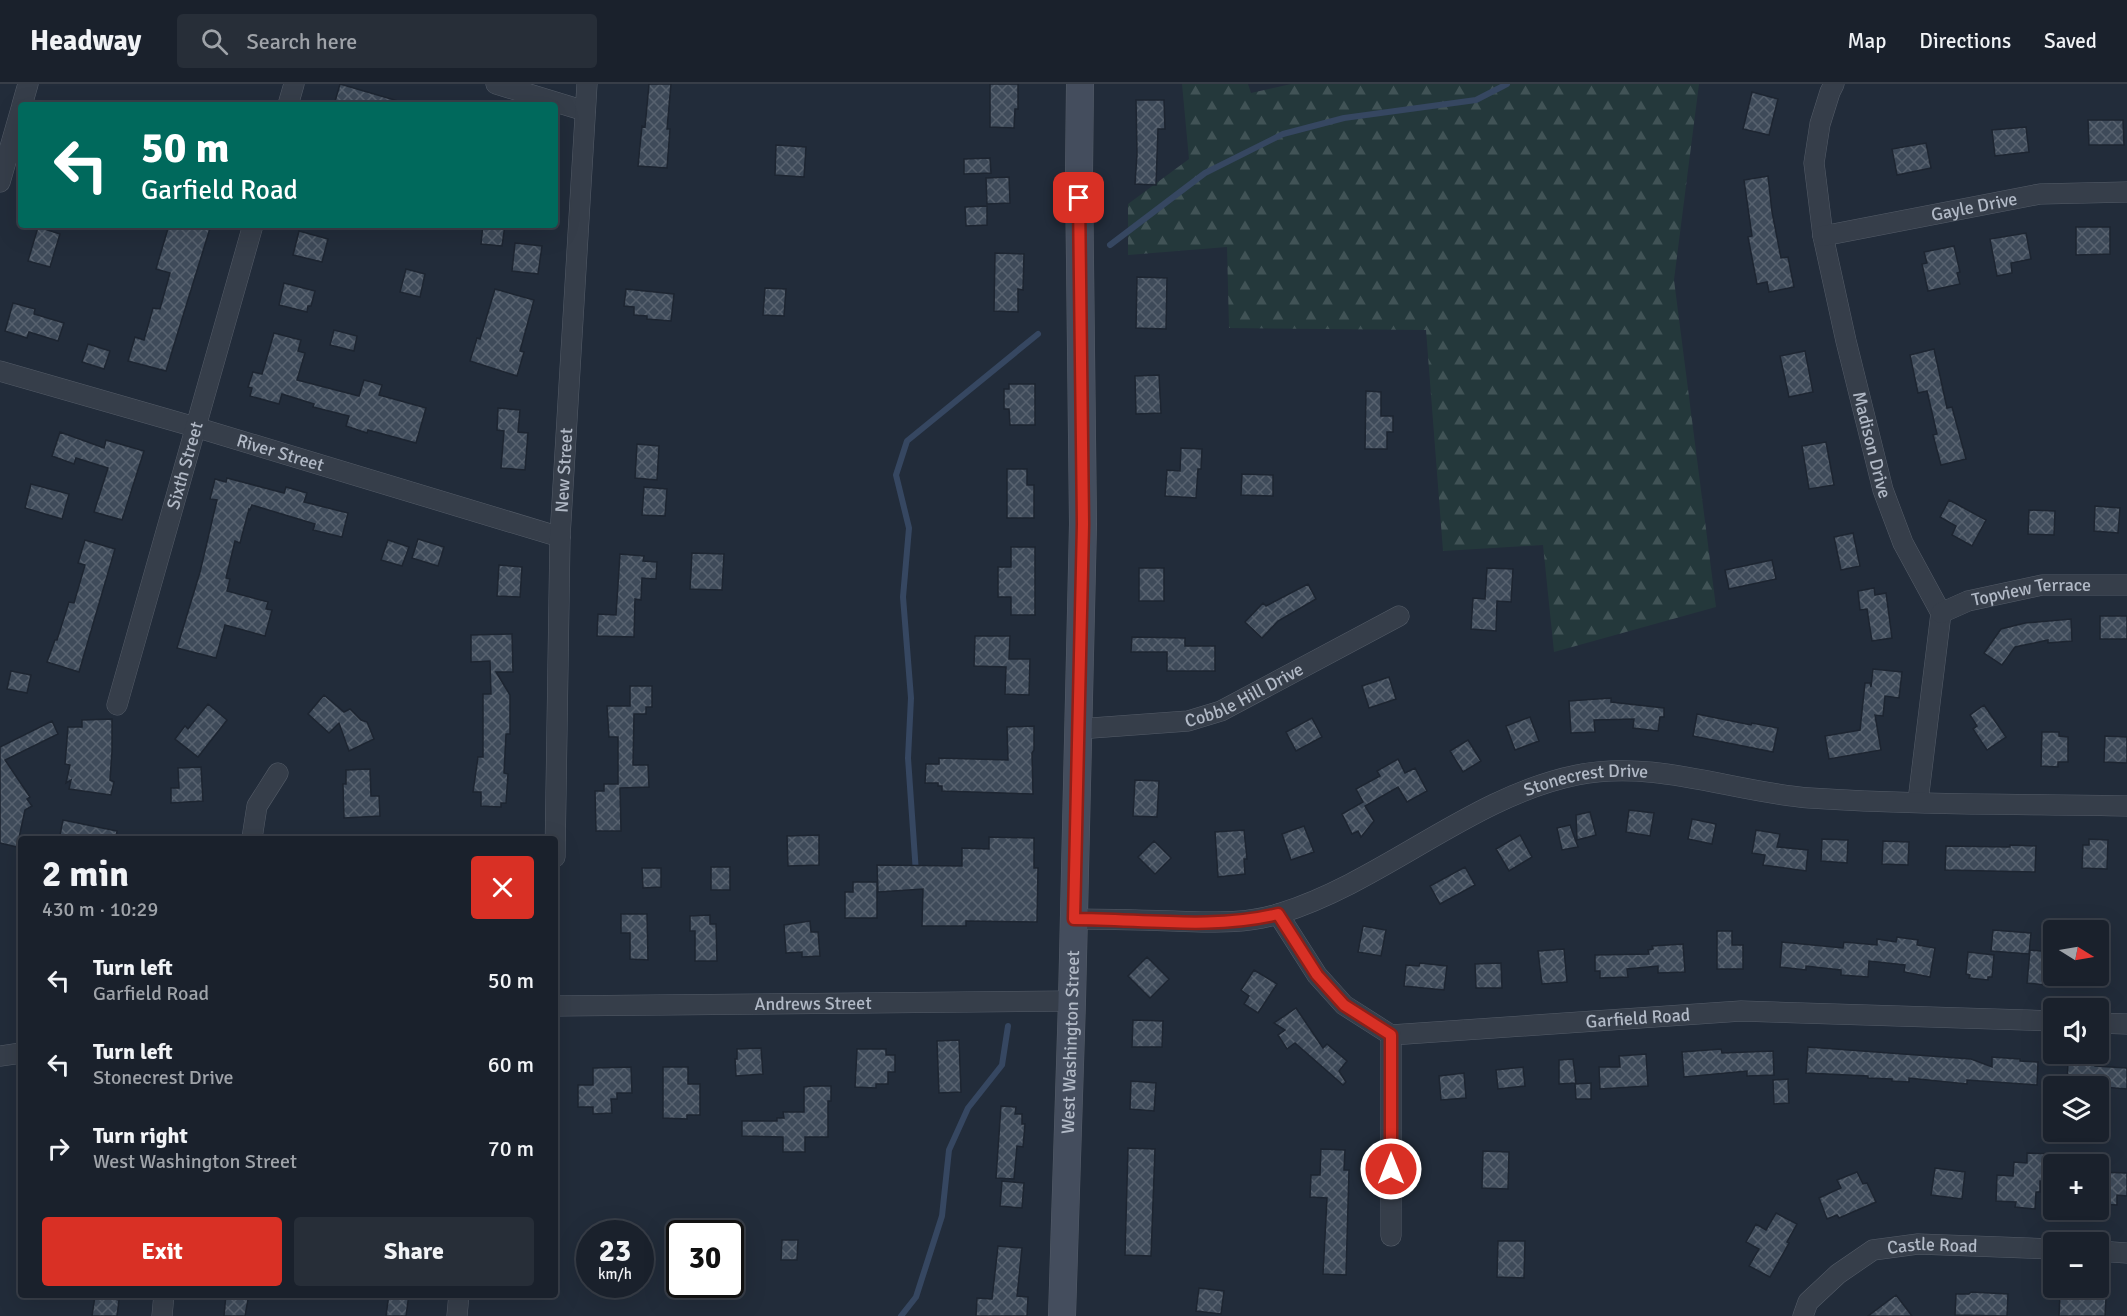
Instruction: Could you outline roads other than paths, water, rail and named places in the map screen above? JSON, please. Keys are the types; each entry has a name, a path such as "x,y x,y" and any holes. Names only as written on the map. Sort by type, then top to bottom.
{"main road":[{"name":"West Washington Street","path":"1062,1316 1083,524 1080,84"}],"street":[{"path":"23,102 28,84"},
{"path":"289,102 294,84"},
{"path":"496,84 555,102"},
{"name":"New Street","path":"555,836 560,537 587,84"},
{"name":"Madison Drive","path":"1834,84 1820,124 1814,163 1823,236 1883,490 1903,543 1941,612"},
{"path":"558,103 585,111"},
{"path":"0,182 18,121"},
{"name":"Gayle Drive","path":"1823,236 2040,194 2127,192"},
{"name":"Sixth Street","path":"117,705 252,228"},
{"name":"River Street","path":"0,372 195,427 560,537"},
{"name":"Topview Terrace","path":"1941,612 1968,601 2042,585 2127,585"},
{"path":"1918,801 1941,612"},
{"name":"Cobble Hill Drive","path":"1078,729 1188,721 1221,711 1399,616"},
{"name":"Stonecrest Drive","path":"1074,919 1215,923 1251,921 1278,914 1314,902 1372,874 1467,819 1527,789 1577,775 1613,771 1656,772 1727,786 1808,797 2127,806"},
{"path":"252,836 257,806 278,773"},
{"path":"1278,914 1317,975 1344,1005 1391,1035 1391,1236"},
{"name":"Andrews Street","path":"558,1006 1072,1001"},
{"name":"Garfield Road","path":"1391,1035 1741,1011 2043,1021"},
{"path":"2109,1023 2127,1024"},
{"path":"0,1056 18,1053"},
{"name":"Castle Road","path":"1803,1316 1808,1302 1838,1274 1873,1250 1918,1244 2043,1250"},
{"path":"2109,1252 2127,1253"},
{"path":"162,1316 164,1298"},
{"path":"457,1316 459,1298"}],"waterway":[{"path":"1110,245 1205,173 1283,134 1344,118 1476,100 1507,84"},
{"path":"916,873 908,758 911,698 903,597 909,528 896,475 907,441 1038,334"},
{"path":"901,1316 916,1297 942,1216 949,1150 968,1108 1002,1065 1008,1026"}]}
